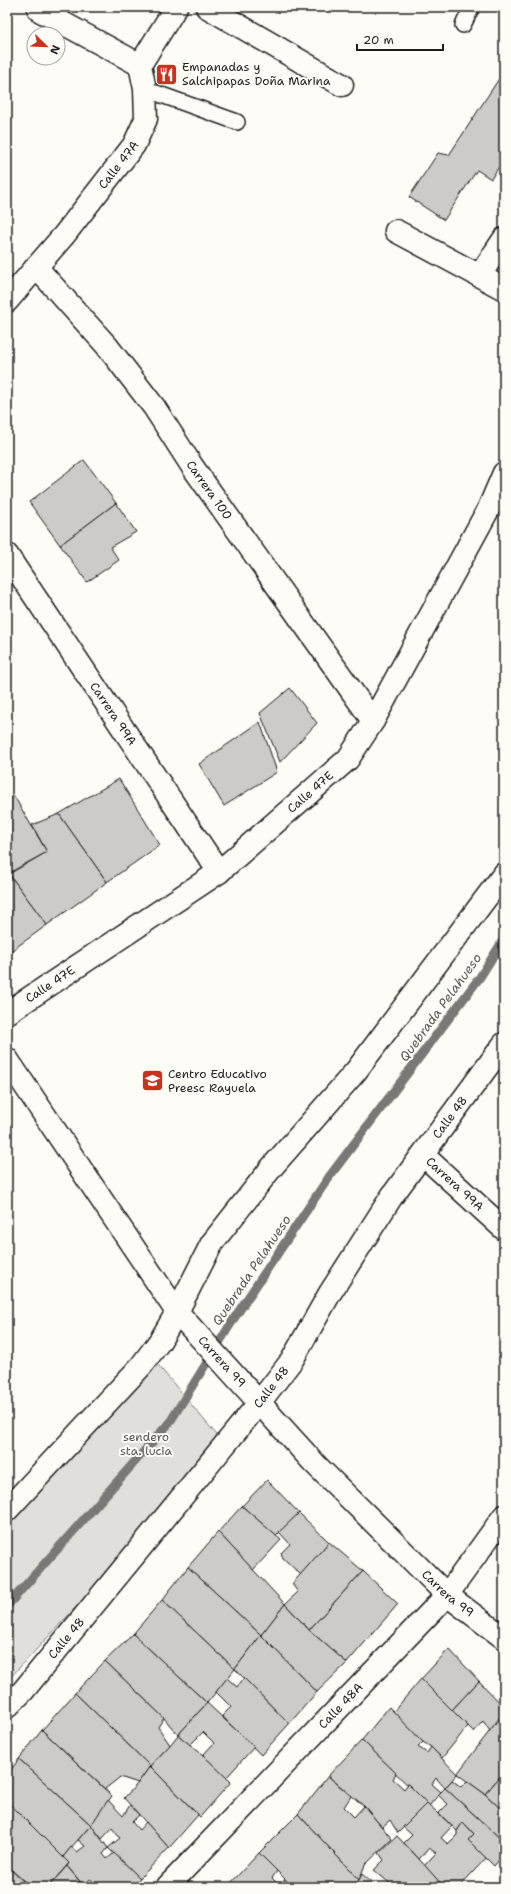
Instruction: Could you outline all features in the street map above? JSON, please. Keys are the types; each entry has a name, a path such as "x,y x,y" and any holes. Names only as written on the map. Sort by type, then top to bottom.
{"street":[{"path":"39,10 140,65 176,7"},
{"path":"207,7 342,85"},
{"name":"Calle 47A","path":"7,301 65,234 134,145 146,119 145,89 140,65"},
{"path":"396,231 504,289"},
{"path":"480,275 504,239"},
{"name":"Carrera 100","path":"36,267 108,346 154,407 192,466 373,721"},
{"name":"Calle 47E","path":"7,1013 220,872 348,759 373,721 497,511 504,473"},
{"name":"Carrera 99A","path":"7,555 220,872"},
{"path":"7,1509 141,1366 160,1341 182,1318 212,1243 272,1167 356,1071 504,874"},
{"name":"Calle 48","path":"7,1707 23,1691 253,1395 292,1360 356,1249 392,1196 504,1044"},
{"name":"Carrera 99","path":"7,1059 182,1318 315,1464 447,1595 504,1638"},
{"name":"Carrera 99A","path":"423,1155 504,1229"},
{"name":"Calle 48A","path":"167,1887 447,1595 504,1516"}],"lane":[{"path":"464,25 472,7"},
{"path":"145,89 237,122"}],"green space":[{"name":"sendero sta. lucia","path":"147,1352 226,1446 7,1681 7,1508"}],"building":[{"path":"504,71 504,159 491,179 477,170 444,220 409,197 438,153 449,155"},
{"path":"84,460 116,503 60,545 29,502"},
{"path":"116,503 136,532 110,547 119,560 87,582 60,545"},
{"path":"290,688 317,723 280,762 260,713"},
{"path":"260,722 277,772 224,806 199,764"},
{"path":"119,779 160,845 107,882 59,814"},
{"path":"14,796 47,852 7,874 7,801"},
{"path":"59,814 107,882 47,925 9,874 47,852 32,825"},
{"path":"9,874 47,925 7,954 7,875"},
{"path":"267,1480 299,1513 276,1536 242,1506"},
{"path":"242,1506 281,1540 253,1570 218,1532"},
{"path":"299,1513 329,1542 301,1575 283,1558 281,1553 290,1544 279,1532"},
{"path":"218,1532 285,1604 261,1635 188,1567"},
{"path":"329,1542 363,1571 309,1630 285,1604 298,1592 292,1584"},
{"path":"188,1567 261,1635 235,1669 162,1600"},
{"path":"363,1571 398,1604 347,1663 309,1630"},
{"path":"162,1600 235,1669 207,1703 133,1634"},
{"path":"285,1604 309,1630 347,1663 317,1692 261,1635"},
{"path":"133,1634 207,1703 178,1735 164,1718 105,1661"},
{"path":"261,1635 317,1692 289,1724 235,1669"},
{"path":"449,1649 479,1681 452,1710 421,1679"},
{"path":"105,1661 164,1718 158,1727 170,1745 150,1766 75,1693"},
{"path":"227,1678 237,1687 244,1678 289,1724 261,1755 222,1716 231,1707 216,1692"},
{"path":"421,1679 468,1726 442,1758 431,1747 423,1742 393,1712"},
{"path":"479,1681 504,1707 504,1712 490,1731 483,1721 474,1732 452,1710"},
{"path":"75,1693 150,1766 138,1783 120,1777 105,1789 42,1730"},
{"path":"207,1703 254,1747 226,1778 203,1755 214,1743 203,1732 190,1745 178,1735"},
{"path":"389,1707 423,1742 418,1747 427,1753 431,1747 457,1774 445,1788 436,1778 432,1784 441,1792 429,1806 362,1740"},
{"path":"504,1712 504,1772 485,1794 457,1774"},
{"path":"42,1730 112,1796 91,1825 19,1759"},
{"path":"178,1735 203,1755 231,1782 200,1817 150,1766"},
{"path":"362,1740 396,1773 393,1779 404,1789 408,1784 427,1803 398,1833 390,1820 382,1827 364,1806 328,1776"},
{"path":"19,1759 91,1825 63,1857 7,1801 7,1775"},
{"path":"150,1766 198,1815 169,1848 124,1798 138,1783"},
{"path":"504,1772 504,1812 485,1794"},
{"path":"328,1776 351,1796 344,1807 354,1817 364,1806 392,1839 365,1865 359,1880 298,1814"},
{"path":"452,1780 461,1787 467,1781 485,1794 504,1812 504,1842 445,1788"},
{"path":"445,1788 504,1842 504,1854 494,1866 468,1840 474,1834 463,1822 457,1831 439,1813 448,1804 438,1795"},
{"path":"108,1800 123,1816 130,1805 139,1815 132,1822 139,1830 146,1822 169,1848 140,1878 108,1848 120,1838 112,1828 102,1839 91,1825"},
{"path":"7,1801 69,1863 48,1887 31,1887 7,1866"},
{"path":"427,1803 452,1826 441,1838 448,1844 457,1835 457,1831 463,1822 474,1834 468,1840 486,1858 459,1887 444,1887 424,1866 436,1853 429,1848 419,1859 404,1843 412,1835 403,1827"},
{"path":"298,1814 359,1880 353,1887 293,1887 259,1853"},
{"path":"91,1825 108,1848 103,1854 107,1859 114,1853 140,1878 132,1887 96,1887 98,1885 90,1879 84,1886 67,1866 69,1863 63,1857 71,1847 77,1852 85,1846 78,1840"},
{"path":"397,1836 444,1887 394,1887 374,1870 384,1860 379,1853"},
{"path":"259,1853 277,1871 272,1878 280,1886 285,1879 293,1887 227,1887"},
{"path":"7,1866 26,1884 24,1887 7,1887"},
{"path":"67,1866 84,1887 48,1887"},
{"path":"362,1874 377,1887 353,1887"}],"waterway":[{"name":"Quebrada Pelahueso","path":"7,1606 170,1422 235,1317 329,1177 480,977 504,939"}],"place":[{"name":"Empanadas y Salchipapas Doña Marina","path":"166,74"},
{"name":"Centro Educativo Preesc Rayuela","path":"152,1081"}]}
